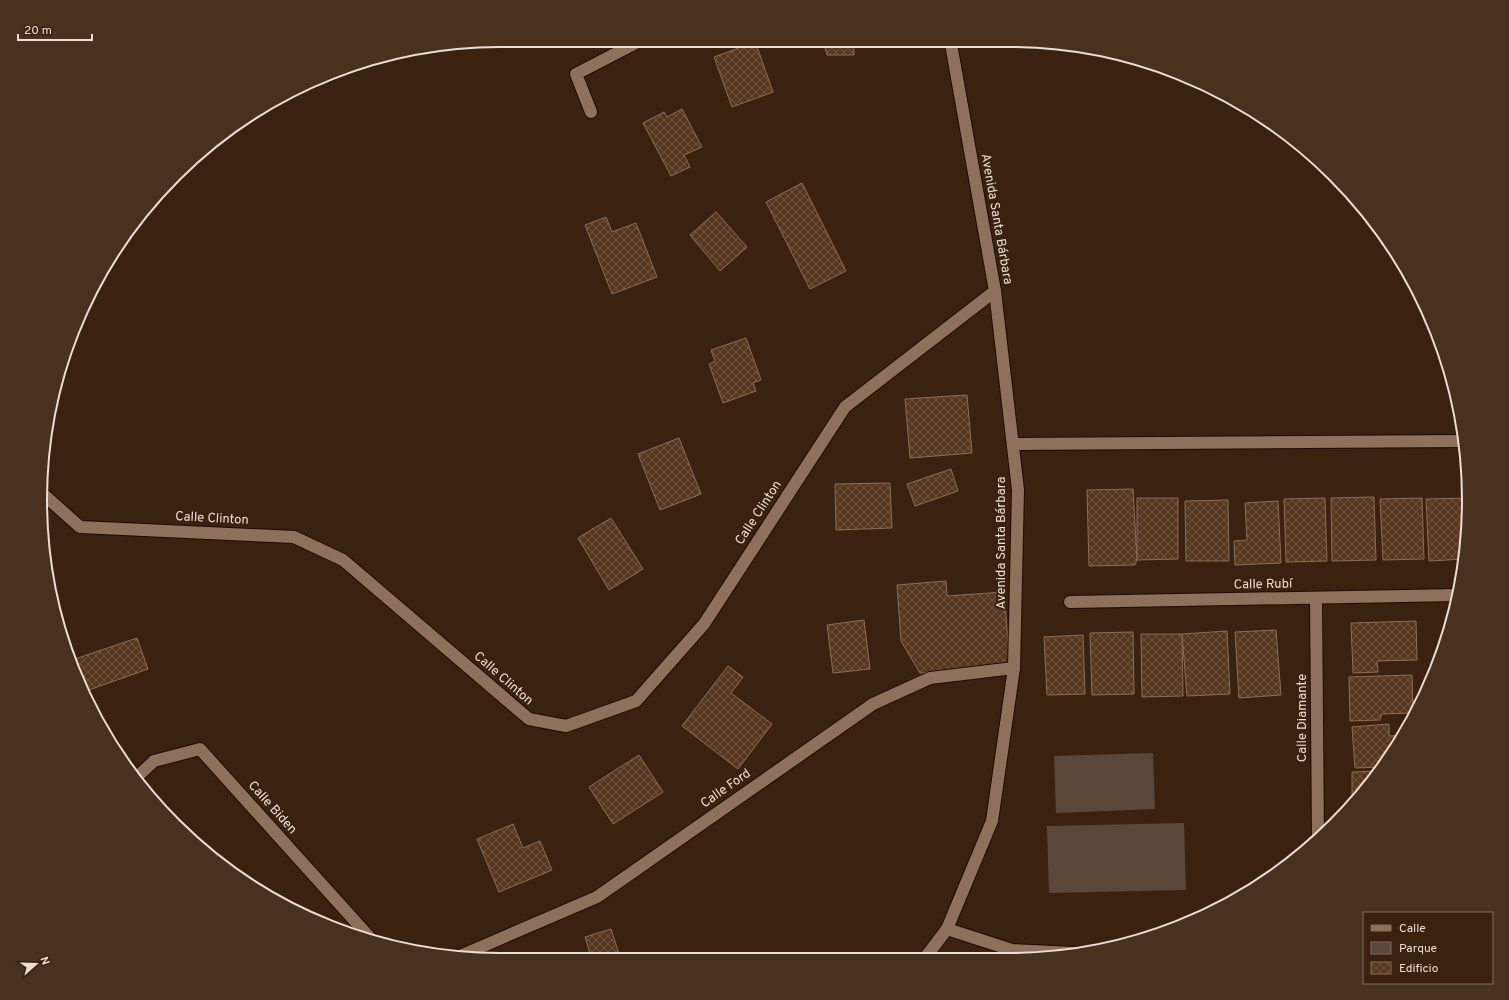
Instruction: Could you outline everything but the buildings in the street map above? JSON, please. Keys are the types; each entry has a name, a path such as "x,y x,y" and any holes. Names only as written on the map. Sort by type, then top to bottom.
{"street":[{"path":"591,112 576,74 628,47"},
{"name":"Avenida Santa Bárbara","path":"929,953 947,929 992,821 1014,668 1018,490 995,291 952,47"},
{"name":"Calle Clinton","path":"47,498 80,527 294,537 343,560 528,719 566,726 636,701 704,624 845,406 995,291"},
{"path":"1013,444 1458,441"},
{"name":"Calle Rubí","path":"1070,602 1452,595"},
{"name":"Calle Diamante","path":"1316,598 1318,831"},
{"name":"Calle Ford","path":"469,952 597,897 873,704 930,678 1014,668"},
{"name":"Calle Biden","path":"140,775 154,762 200,749 365,932"},
{"path":"947,929 1012,950 1040,952"}],"green space":[{"path":"1153,753 1155,809 1056,813 1054,756"},
{"path":"1184,823 1186,890 1049,893 1047,826"}]}
